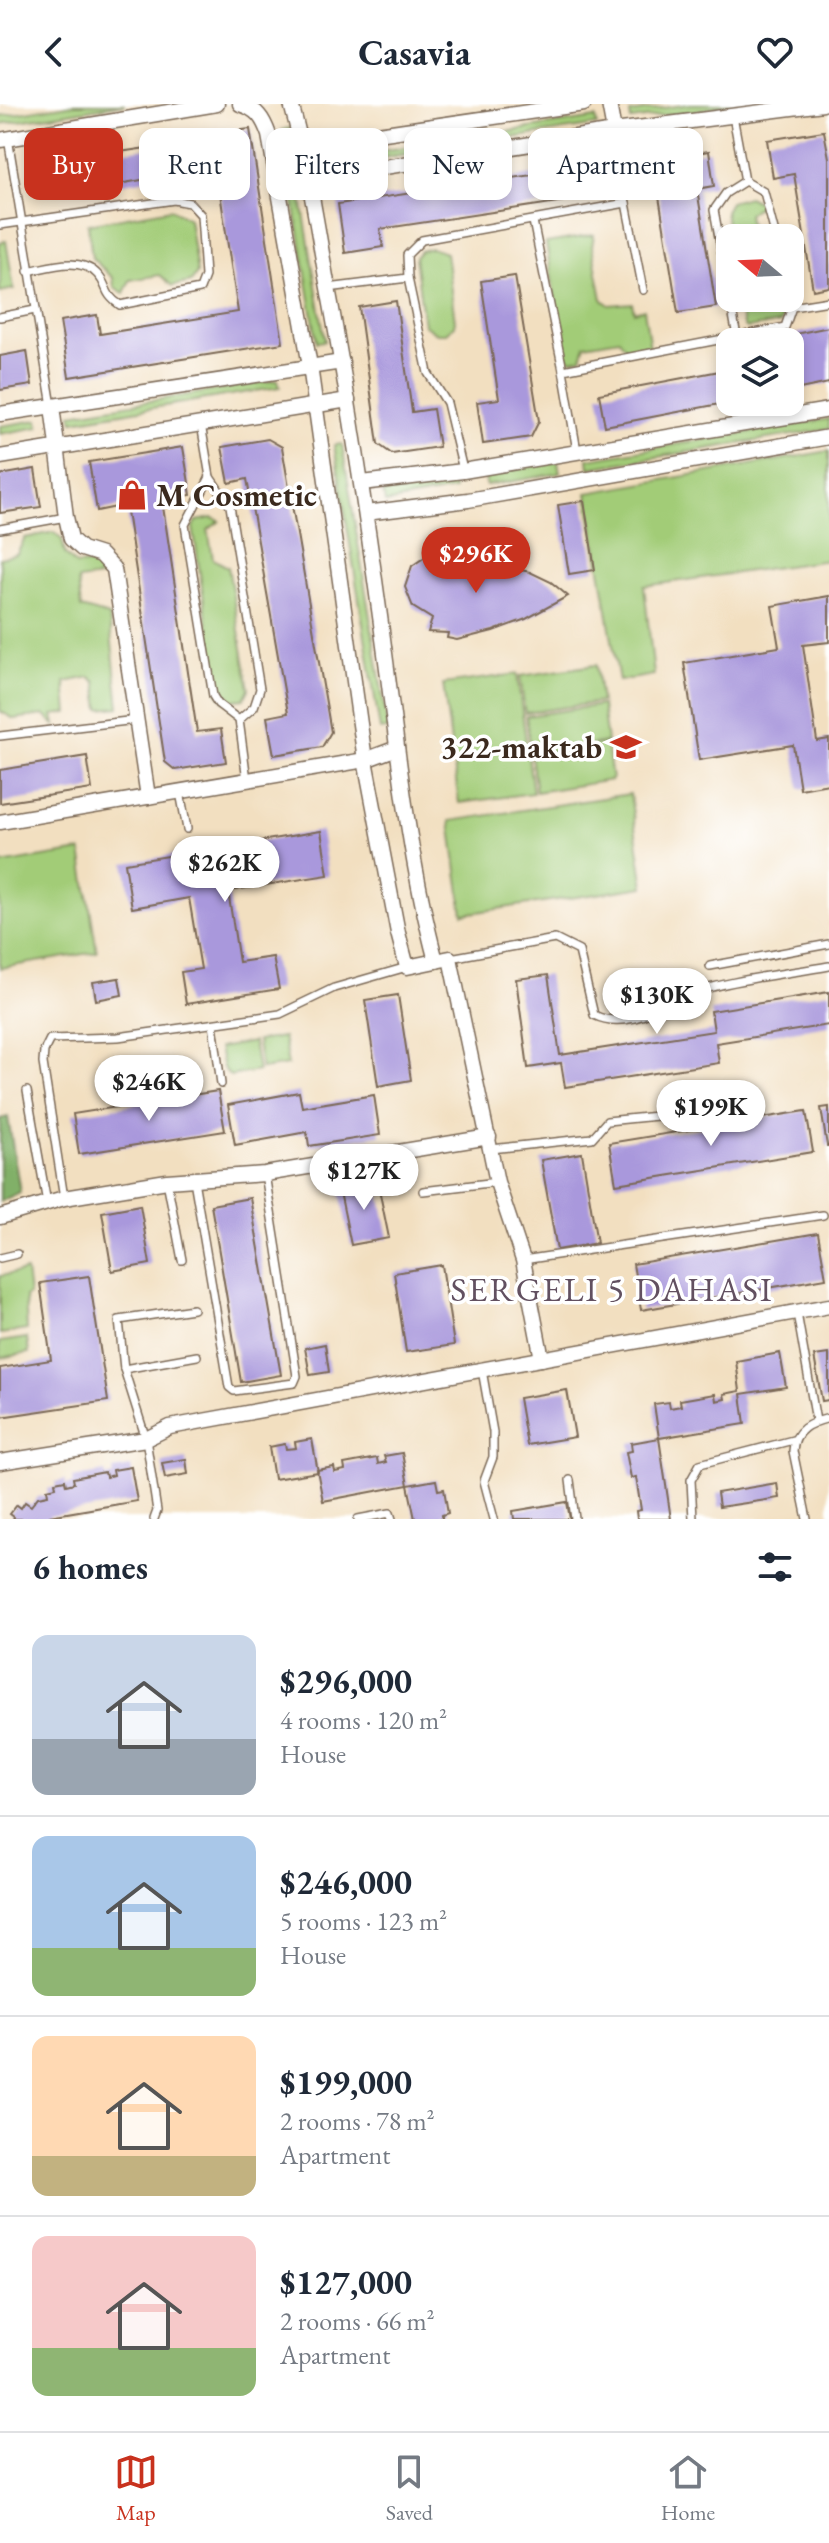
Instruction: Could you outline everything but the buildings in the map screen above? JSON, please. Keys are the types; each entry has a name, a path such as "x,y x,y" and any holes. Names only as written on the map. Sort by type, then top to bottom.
{"street":[{"path":"4,139 217,104"},
{"path":"291,104 297,128"},
{"path":"388,132 584,104"},
{"path":"609,104 613,128"},
{"path":"638,128 823,104"},
{"path":"249,105 264,120 269,135 316,405 365,760 398,933 407,967 443,960"},
{"path":"388,166 528,144"},
{"path":"312,200 362,483 397,748 426,924 443,960 490,1143 497,1182 523,1260 542,1359"},
{"path":"0,414 342,362"},
{"path":"0,457 348,400"},
{"path":"52,406 71,539 82,549 101,555 114,569 148,797"},
{"path":"362,483 463,471 829,410"},
{"path":"366,513 468,500 829,437"},
{"path":"577,451 582,479"},
{"path":"463,471 468,500"},
{"path":"0,822 365,760 397,748"},
{"path":"0,1217 64,1198 167,1181 265,1174 490,1143"},
{"path":"0,1462 146,1439 170,1427 829,1306"}],"lane":[{"path":"733,116 745,181 764,192 772,224"},
{"path":"4,139 52,406"},
{"path":"717,224 714,210 726,193 745,181"},
{"path":"0,225 174,200 190,203 201,215 205,276 200,289 120,305 108,297 99,276 89,267 72,264 28,271"},
{"path":"626,200 643,290"},
{"path":"463,471 447,403 428,373 408,278 407,255 422,240 626,203"},
{"path":"533,221 577,451"},
{"path":"328,288 408,278"},
{"path":"804,305 829,301"},
{"path":"0,317 35,310"},
{"path":"780,328 785,327 790,312"},
{"path":"563,370 716,341"},
{"path":"201,424 210,477 230,506 260,689 254,707 239,720"},
{"path":"210,477 185,525 213,696 218,704 239,720 247,780"},
{"path":"0,529 66,517"},
{"path":"0,736 136,720"},
{"path":"180,792 187,829"},
{"path":"443,960 555,939 579,951 594,1015 609,1022 665,1009 705,990 829,966"},
{"path":"710,966 829,944"},
{"path":"64,1198 43,1063 50,1039 118,1037 280,1014 334,988 407,967"},
{"path":"213,1024 221,1084"},
{"path":"27,1091 47,1203"},
{"path":"490,1143 592,1138 607,1121 747,1107"},
{"path":"194,1180 229,1387 234,1391 294,1383 297,1376 265,1174"},
{"path":"167,1181 182,1260"},
{"path":"423,1191 497,1182"},
{"path":"523,1260 823,1215"},
{"path":"0,1258 17,1254"},
{"path":"154,1519 157,1511 146,1439 124,1369 119,1320 193,1309"},
{"path":"797,1312 816,1421"},
{"path":"124,1369 197,1356"},
{"path":"482,1370 493,1432 493,1457 484,1481 494,1519"},
{"path":"807,1519 793,1440 800,1430 829,1418"},
{"path":"693,1519 691,1480 700,1464 793,1440"},
{"path":"570,1480 575,1519"},
{"path":"358,1519 390,1513 392,1519"}],"green space":[{"path":"74,104 125,104 0,124 0,116"},
{"path":"690,104 738,104 631,120 630,113"},
{"path":"596,118 597,125 577,128 530,128"},
{"path":"528,128 528,136 512,138 512,131"},
{"path":"404,147 404,154 388,157 388,150"},
{"path":"748,197 762,204 748,214 750,224 727,224 725,211 730,202"},
{"path":"294,200 302,200 325,341 317,342"},
{"path":"171,209 189,219 197,273 191,282 172,286 160,275 130,280 124,293 114,287 113,278 92,258 88,224"},
{"path":"594,235 592,246 602,299 609,305 632,303 634,312 644,309 650,348 629,352 619,339 585,345 581,358 571,360 564,353 546,243"},
{"path":"6,241 14,289 0,292 0,242"},
{"path":"431,248 446,253 455,321 446,333 436,333 424,325 415,257"},
{"path":"741,312 780,312 780,323 746,328"},
{"path":"278,380 280,387 73,421 71,414"},
{"path":"829,419 829,429 589,468 588,459"},
{"path":"38,420 39,427 0,434 0,426"},
{"path":"342,444 388,729 380,730 334,445"},
{"path":"829,451 829,560 644,586 654,675 619,681 587,493"},
{"path":"558,462 560,473 486,486 485,475"},
{"path":"452,480 454,490 385,503 383,492"},
{"path":"212,518 220,521 208,530 213,559 228,567 249,689 244,699 225,701 218,694 193,527 197,521"},
{"path":"54,532 62,539 65,554 76,565 100,563 102,577 78,580 81,608 109,616 119,707 100,709 96,682 90,677 65,682 68,713 53,715 55,725 44,715 14,719 0,711 0,558 17,554 25,538"},
{"path":"596,665 601,702 525,713 520,676"},
{"path":"517,674 533,793 459,803 443,684"},
{"path":"602,705 607,742 531,753 526,716"},
{"path":"607,743 612,780 536,792 531,755"},
{"path":"630,794 644,887 463,914 450,821"},
{"path":"81,851 97,952 0,968 0,864"},
{"path":"283,1037 288,1065 261,1069 257,1041"},
{"path":"253,1042 258,1071 230,1076 223,1068 219,1048"},
{"path":"8,1117 20,1192 0,1202 0,1119"},
{"path":"26,1271 29,1295 25,1297 27,1330 0,1334 0,1276"},
{"path":"27,1338 29,1353 0,1358 0,1342"}],"place":[{"name":"M Cosmetic","path":"132,495"},
{"name":"322-maktab","path":"626,747"}],"district":[{"name":"SERGELI 5 DAHASI","path":"612,1289"}]}
